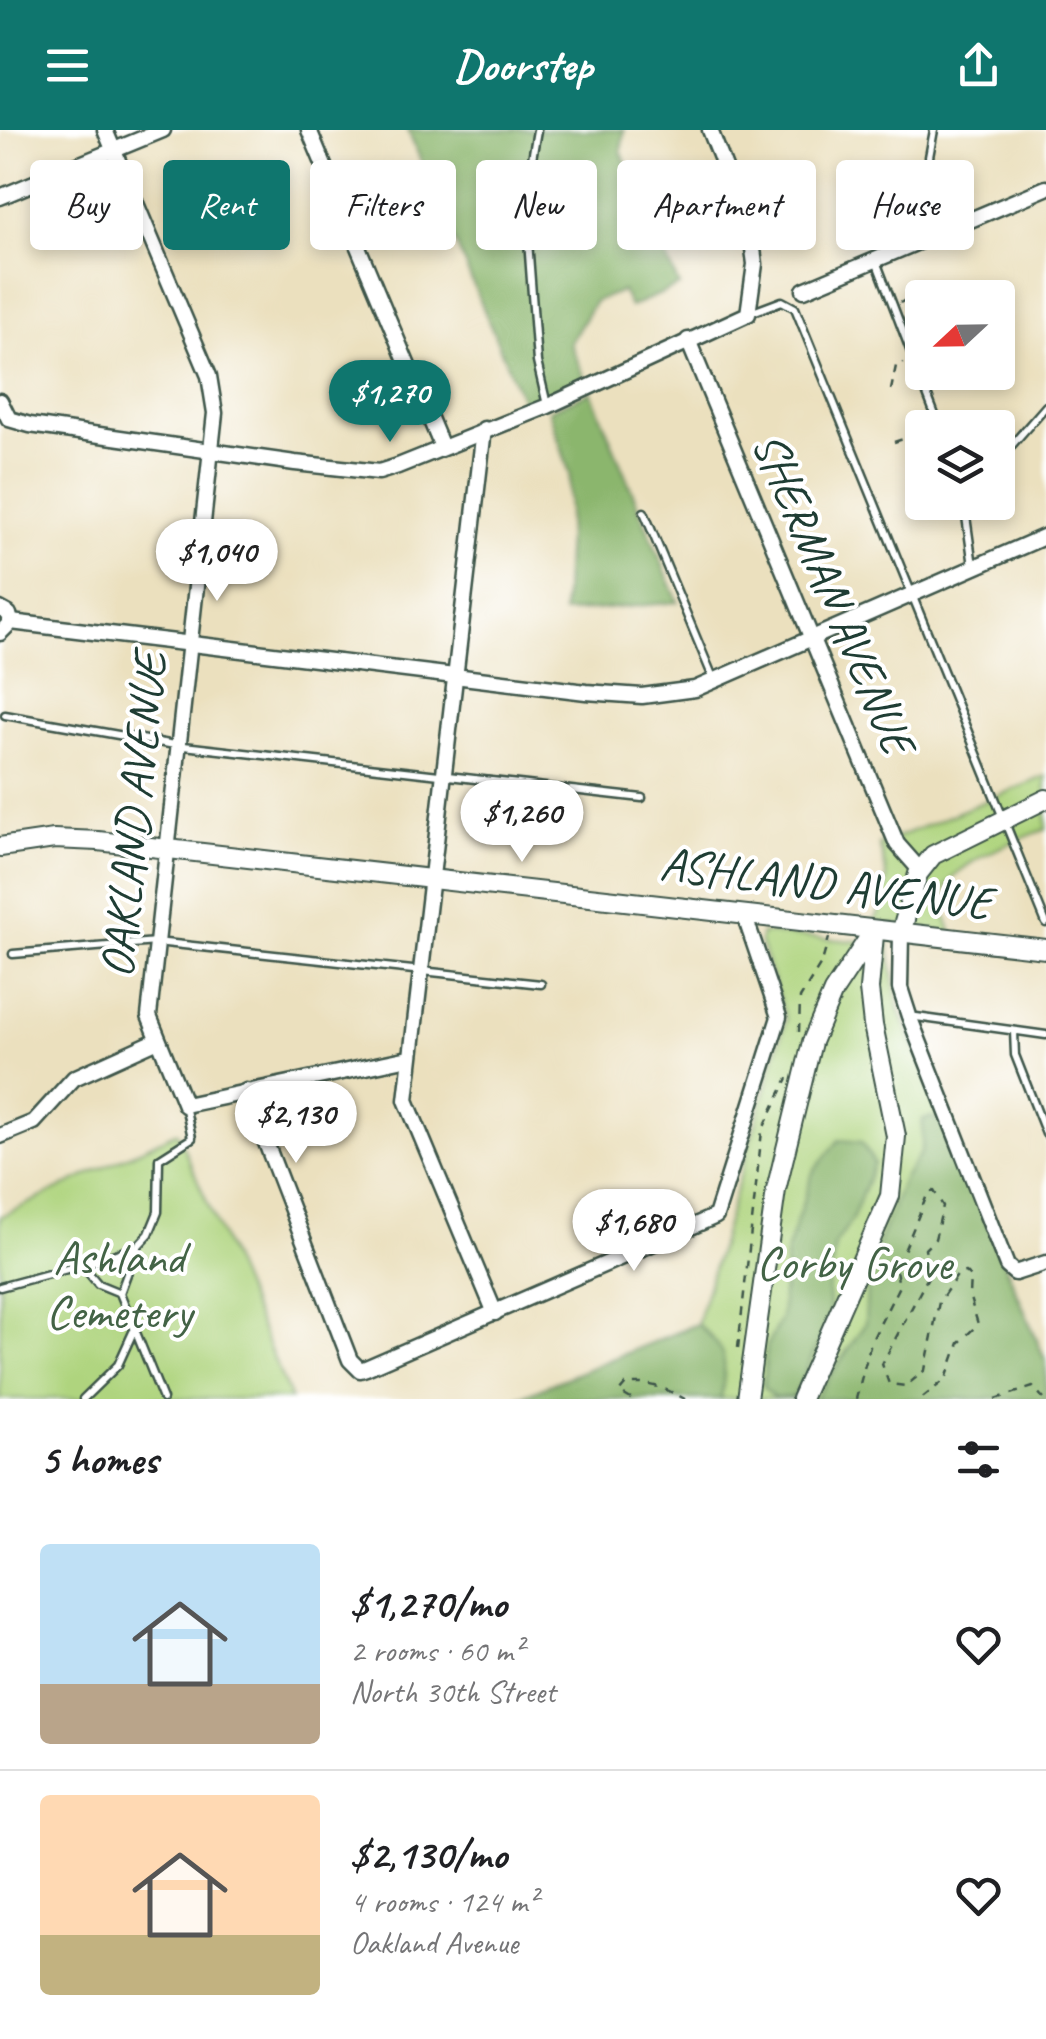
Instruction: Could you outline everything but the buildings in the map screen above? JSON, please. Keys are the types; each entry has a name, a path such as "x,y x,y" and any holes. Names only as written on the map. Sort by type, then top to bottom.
{"street":[{"name":"OAKLAND AVENUE","path":"104,130 209,376 215,412 175,745 149,1016 185,1105"},
{"path":"0,197 163,130"},
{"path":"308,130 442,447"},
{"path":"0,401 9,419 30,425 212,453 380,472 548,406 748,314 756,264 751,234 710,130"},
{"path":"804,290 1045,191"},
{"name":"SHERMAN AVENUE","path":"688,340 898,844 920,870"},
{"path":"484,429 409,1058 409,1114 495,1313"},
{"path":"0,609 9,614 6,628 190,644 642,696 714,682 1046,536"},
{"path":"1046,800 946,846 920,870 900,934 900,988 908,1016 1007,1266 1015,1274 1046,1264"},
{"name":"ASHLAND AVENUE","path":"0,847 54,839 164,848 1046,949"},
{"path":"246,1091 350,1360 360,1370 716,1216 779,1017 744,914"},
{"path":"748,1399 776,1190 812,1042 833,992 874,930"},
{"path":"801,1399 890,1196 896,1136 872,1025 874,930"},
{"path":"0,1136 34,1122 74,1078 158,1040"},
{"path":"185,1105 409,1058"}],"lane":[{"path":"536,130 526,200 531,304 548,406"},
{"path":"929,160 934,130"},
{"path":"876,260 905,333"},
{"path":"748,314 782,301 795,308 1046,923"},
{"path":"1015,442 1046,406"},
{"path":"644,512 714,682"},
{"path":"966,520 973,567"},
{"path":"5,715 175,745 642,798"},
{"path":"14,954 156,942 541,984"},
{"path":"908,1016 1046,1035"},
{"path":"1014,1030 1014,1055 1046,1134"},
{"path":"164,1399 120,1293 137,1248 149,1234 158,1212 159,1158 192,1138 185,1105"},
{"path":"0,1286 137,1248"},
{"path":"82,1265 98,1284 120,1293"},
{"path":"82,1399 118,1365 134,1330"}],"path":[{"path":"894,306 905,301"},
{"path":"891,390 896,366 905,362"},
{"path":"894,442 905,438"},
{"path":"856,1399 870,1342 900,1286 896,1270 928,1193 934,1191 942,1206 935,1239 925,1249 929,1275 882,1364 884,1378 889,1384 906,1386 925,1370 939,1302 958,1274 970,1277 969,1295 978,1324 959,1343 946,1380 921,1399"},
{"path":"631,1399 619,1392 634,1384 674,1389 685,1399"},
{"path":"996,1399 1033,1386 1044,1399"}],"green space":[{"path":"408,130 624,130 621,151 625,160 617,160 617,250 664,250 679,286 630,307 622,291 595,301 570,343 586,380 524,405 456,244 456,160 421,160"},
{"path":"591,392 678,602 563,613 570,474 549,410"},
{"path":"1046,776 1046,829 983,856 954,877 946,889 943,907 952,933 874,922 886,885 879,845"},
{"name":"Corby Grove","path":"762,933 888,944 899,1009 1046,1362 1046,1399 515,1399 697,1324 786,1019 760,941"},
{"path":"933,1117 946,1127 1046,1362 1046,1399 815,1399 865,1324 867,1289 878,1244 903,1179 922,1151 923,1119"},
{"name":"Ashland Cemetery","path":"177,1132 291,1399 0,1399 0,1217"},
{"path":"839,1140 861,1142 874,1163 852,1220 835,1245 828,1292 830,1318 794,1397 774,1398 763,1387 767,1346 781,1318 787,1250 813,1172"},
{"path":"697,1324 715,1341 723,1356 721,1399 515,1399"}]}
